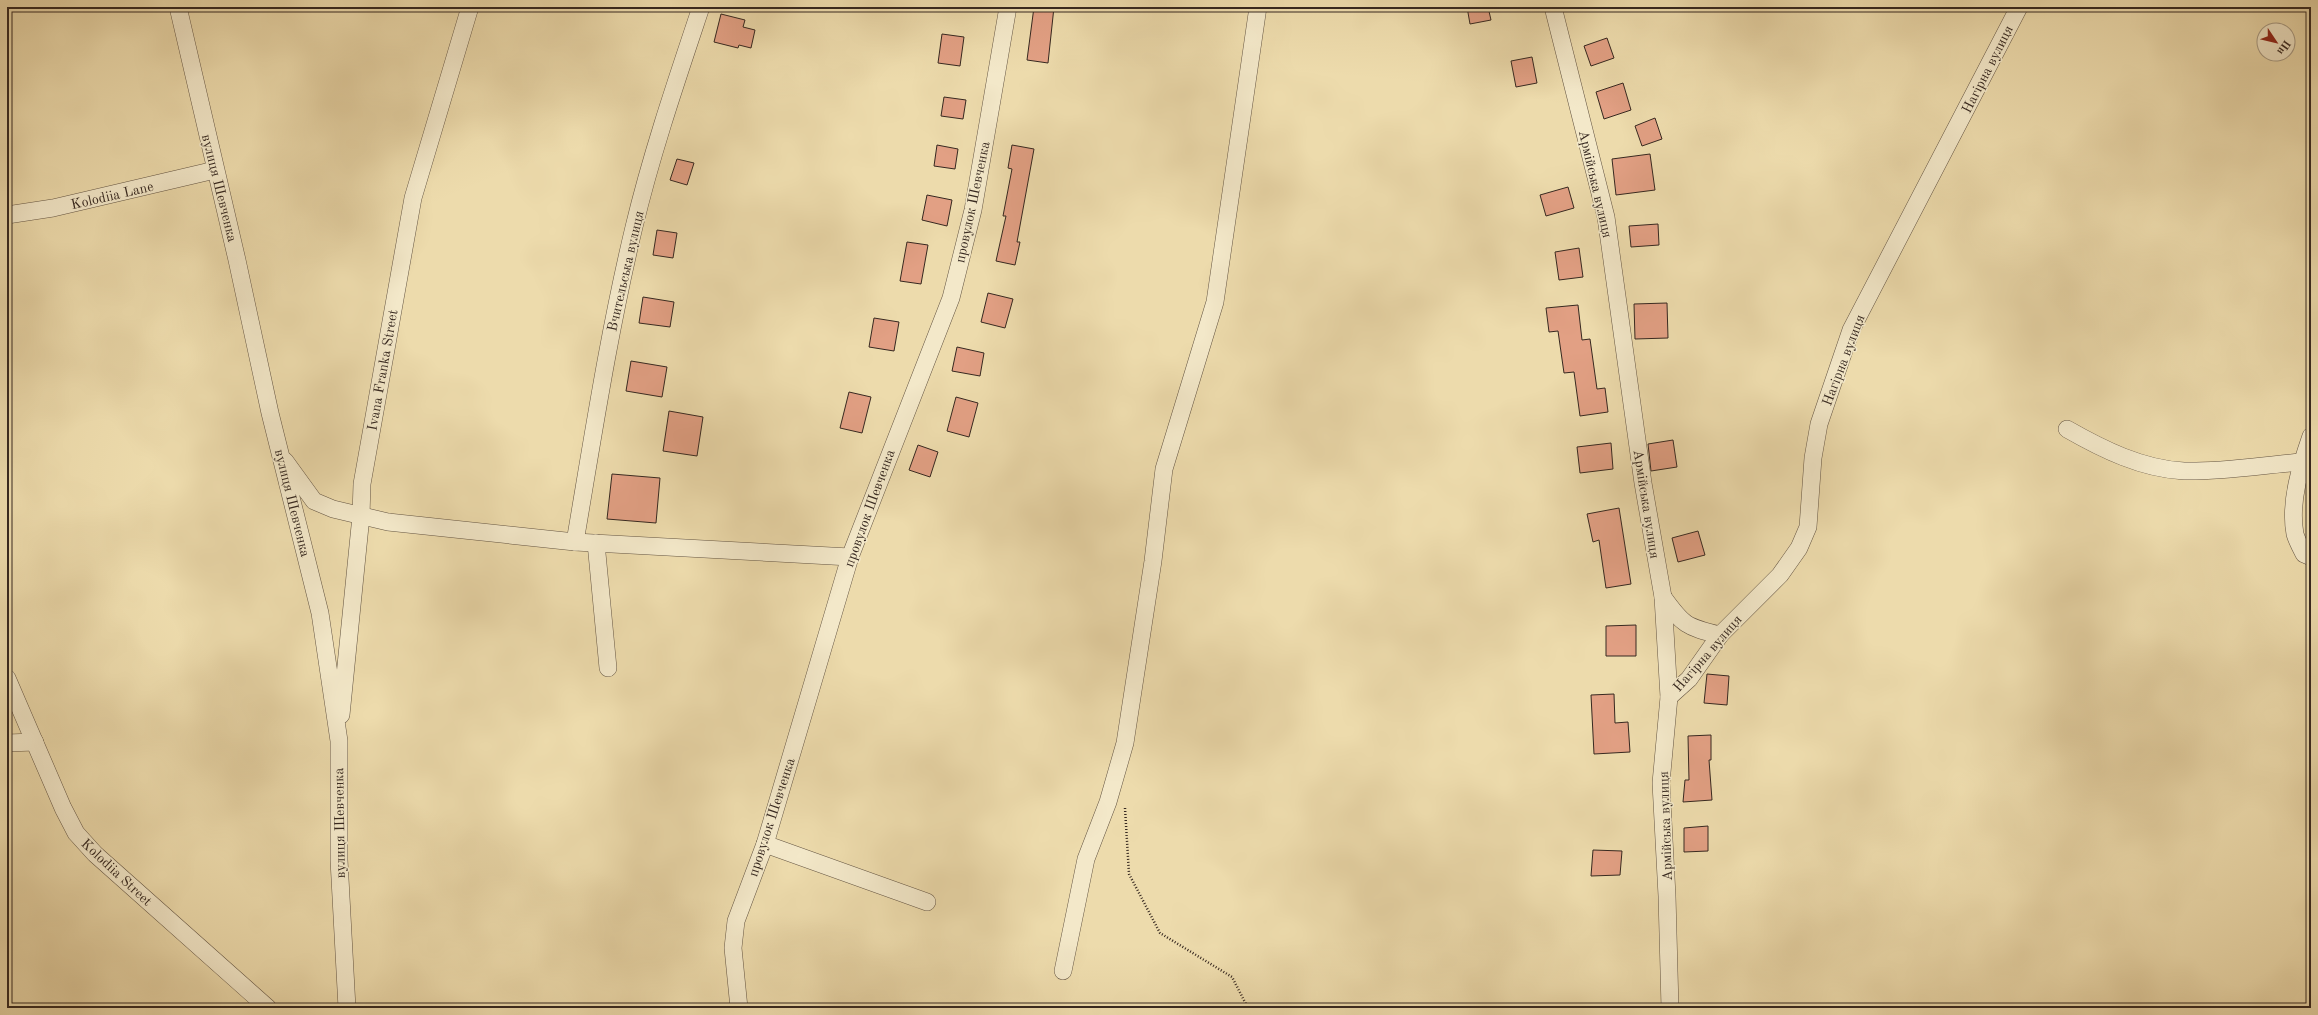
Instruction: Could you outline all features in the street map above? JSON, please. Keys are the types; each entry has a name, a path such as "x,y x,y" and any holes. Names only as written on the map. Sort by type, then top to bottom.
{"street":[{"name":"вулиця Шевченка","path":"178,7 280,454 320,613 339,741 339,860 345,1006"},
{"name":"Ivana Franka Street","path":"339,741 361,516 362,484 413,198 470,7"},
{"name":"Вчительська вулиця","path":"575,542 609,340 634,226 668,108 701,7"},
{"name":"провулок Шевченка","path":"739,1008 733,948 736,921 765,844 850,557 950,298 973,210 1008,7"},
{"path":"1062,971 1086,859 1108,802 1125,743 1153,561 1164,469 1215,302 1258,7"},
{"name":"Армійська вулиця","path":"1553,7 1606,217 1643,484 1663,597 1669,697 1661,783 1667,896 1670,1008"},
{"name":"Нагірна вулиця","path":"1669,697 1689,679 1720,635 1780,575 1799,548 1808,527 1812,458 1819,424 1851,330 2019,7"},
{"name":"Kolodiia Lane","path":"7,215 67,205 215,170"},
{"path":"2067,429 2122,457 2183,471 2302,462"},
{"path":"2311,436 2302,462 2295,509 2296,534 2304,554 2311,557"},
{"path":"280,454 314,501 333,509 388,522 575,542 850,557"},
{"path":"596,543 608,668"},
{"path":"1663,597 1678,619 1696,629 1720,635"},
{"name":"Kolodiia Street","path":"7,678 63,808 76,833 95,854 268,1008"},
{"path":"7,743 34,742"},
{"path":"765,844 927,902"}],"path":[{"path":"1125,806 1129,874 1160,933 1232,977 1248,1008"}],"building":[{"path":"1034,7 1054,7 1048,63 1027,60"},
{"path":"1467,7 1488,7 1491,20 1470,24"},
{"path":"721,14 745,20 743,27 755,30 751,48 739,45 738,48 714,42"},
{"path":"942,34 964,37 960,66 938,63"},
{"path":"1607,38 1614,58 1591,66 1584,46"},
{"path":"1532,57 1537,83 1516,87 1511,61"},
{"path":"1623,83 1631,110 1604,119 1596,92"},
{"path":"944,97 966,100 963,119 941,116"},
{"path":"1655,118 1662,139 1642,146 1635,126"},
{"path":"937,145 958,149 955,169 934,166"},
{"path":"1012,145 1034,149 1017,242 1020,242 1015,265 996,261 1006,216 1003,216 1012,169 1008,168"},
{"path":"1650,154 1655,190 1616,195 1612,159"},
{"path":"677,159 694,163 687,185 670,180"},
{"path":"1568,187 1574,208 1546,216 1540,195"},
{"path":"927,195 952,200 947,226 922,220"},
{"path":"1658,224 1659,245 1631,247 1629,226"},
{"path":"657,230 677,233 673,258 653,255"},
{"path":"907,242 928,245 921,284 900,281"},
{"path":"1579,248 1583,277 1559,280 1555,252"},
{"path":"988,293 1013,299 1005,328 981,322"},
{"path":"643,297 674,302 670,327 639,323"},
{"path":"1667,303 1668,338 1635,339 1634,304"},
{"path":"1578,305 1582,340 1590,339 1597,389 1605,388 1608,412 1580,416 1574,372 1564,373 1558,331 1549,332 1546,308"},
{"path":"874,318 899,322 894,351 869,347"},
{"path":"957,347 984,353 980,376 952,371"},
{"path":"631,361 667,367 662,397 626,391"},
{"path":"849,392 871,397 862,433 840,428"},
{"path":"956,397 978,403 969,437 947,431"},
{"path":"669,411 703,417 697,456 663,451"},
{"path":"1673,440 1677,467 1651,471 1648,444"},
{"path":"1611,443 1613,469 1580,473 1577,447"},
{"path":"918,445 938,452 930,477 909,470"},
{"path":"612,474 660,478 656,523 607,519"},
{"path":"1619,508 1631,584 1606,588 1599,540 1593,542 1587,514"},
{"path":"1698,531 1705,555 1678,562 1672,538"},
{"path":"1636,625 1636,656 1606,656 1606,626"},
{"path":"1707,674 1729,676 1727,705 1704,703"},
{"path":"1614,694 1615,723 1628,722 1630,752 1594,754 1591,695"},
{"path":"1711,735 1711,760 1709,760 1712,800 1683,802 1685,780 1689,780 1688,736"},
{"path":"1708,826 1708,851 1684,852 1684,828"},
{"path":"1593,850 1622,851 1620,875 1591,876"}]}
